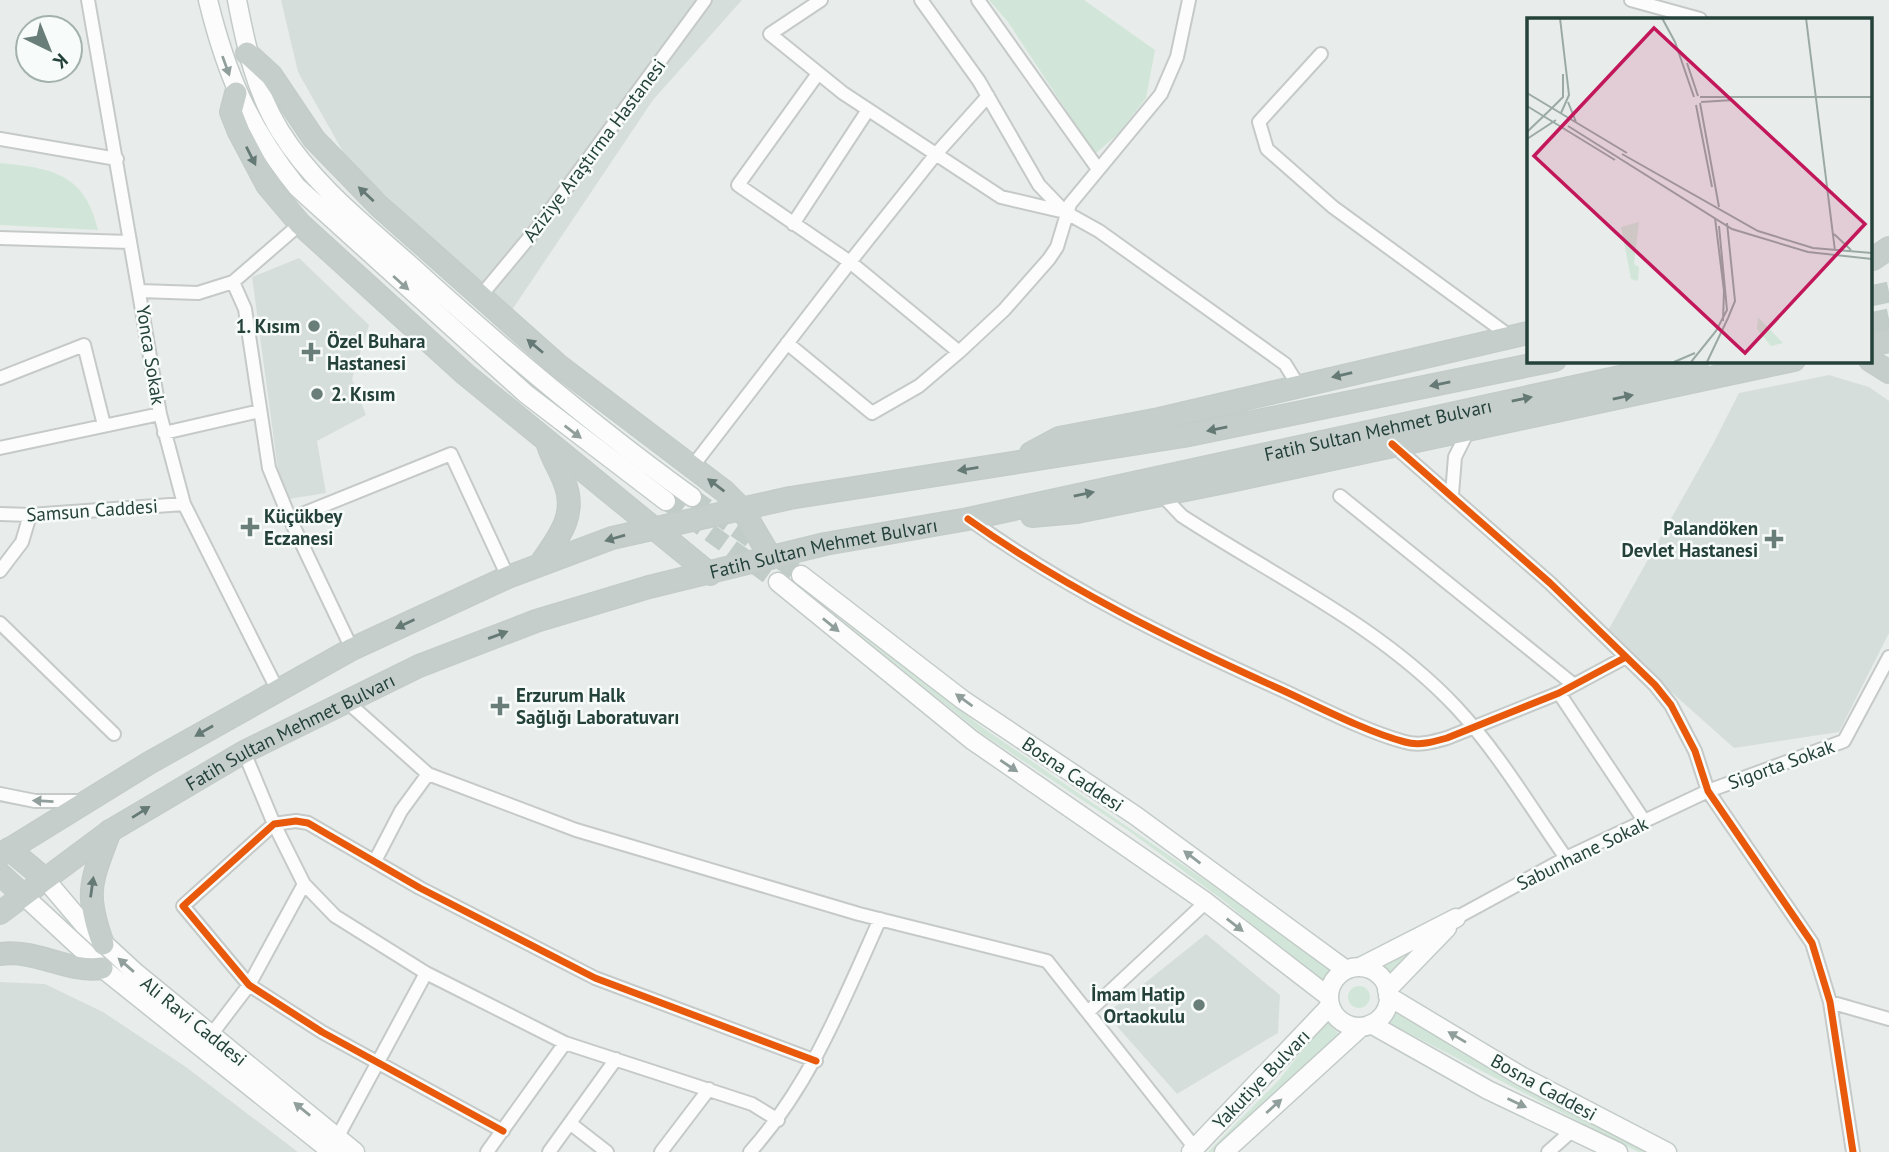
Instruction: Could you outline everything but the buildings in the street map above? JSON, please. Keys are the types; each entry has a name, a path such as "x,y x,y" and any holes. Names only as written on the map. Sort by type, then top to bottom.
{"highway":[{"path":"247,53 271,75 298,118 334,162 480,298 595,395 692,467 742,509 771,558"},
{"path":"236,93 231,112 239,132 267,186 300,224 465,374 710,573"},
{"path":"1013,462 1059,439 1159,419 1520,335"},
{"path":"1871,345 1889,341"},
{"path":"1871,361 1889,372"},
{"name":"Fatih Sultan Mehmet Bulvarı","path":"3,848 276,689 352,649 508,577 612,538 803,495 1184,436 1545,362"},
{"name":"Fatih Sultan Mehmet Bulvarı","path":"23,895 110,831 244,752 345,700 419,666 536,621 649,587 825,544 973,518 1689,362"},
{"path":"973,518 1077,512 1785,362"},
{"path":"541,563 561,534 570,506 569,493 547,443"},
{"path":"103,944 93,917 90,893 110,831"},
{"path":"3,848 45,879"},
{"path":"0,874 23,895 0,913"},
{"path":"0,954 45,956 83,971 102,968"}],"main road":[{"path":"208,0 236,93 271,153 297,187 330,220 526,394 666,501"},
{"path":"237,0 255,79 278,128 293,151 331,194 533,375 692,497"},
{"name":"Bosna Caddesi","path":"801,575 963,700 1136,816 1353,969"},
{"path":"778,582 972,740 1206,902 1329,1002 1342,1022 1366,1025 1488,1090 1618,1152"},
{"name":"Ali Ravi Caddesi","path":"45,879 103,944 335,1145"},
{"name":"Ali Ravi Caddesi","path":"23,895 102,968 335,1145 355,1152"},
{"path":"1329,1002 1333,981 1457,918"},
{"path":"1366,1025 1384,1012 1388,993 1457,918"},
{"path":"1353,969 1378,974 1388,993"},
{"name":"Bosna Caddesi","path":"1388,993 1521,1076 1667,1152"},
{"name":"Yakutiye Bulvarı","path":"1193,1150 1329,1002"},
{"name":"Yakutiye Bulvarı","path":"1234,1149 1366,1025"}],"street":[{"name":"Yonca Sokak","path":"88,0 164,433 184,504 276,689"},
{"name":"Aziziye Araştırma Hastanesi","path":"480,298 538,227 705,0"},
{"path":"821,0 770,34 817,75 1001,197 1065,212 1099,231 1285,364 1298,385"},
{"path":"921,0 988,96 1039,185 1065,212"},
{"path":"978,0 1098,169"},
{"path":"787,343 872,413 919,386 959,352 1004,310 1049,259 1062,232 1065,212 1161,94 1177,57 1189,0"},
{"path":"1631,0 1696,18"},
{"path":"1321,54 1259,122 1267,149 1333,207 1520,335"},
{"path":"817,75 738,185 850,262 959,352"},
{"path":"692,467 936,154 988,96"},
{"path":"793,224 868,110"},
{"path":"0,139 117,159"},
{"path":"140,291 198,293 233,282 300,224"},
{"path":"0,239 130,242"},
{"path":"233,282 245,309 269,468 289,519 352,649"},
{"path":"0,378 85,345 104,425"},
{"path":"164,433 260,411"},
{"path":"0,448 160,414"},
{"path":"1452,494 1455,457 1469,429"},
{"path":"1392,444 1452,494 1655,685 1685,729 1708,791 1812,943 1830,1002 1853,1152"},
{"path":"289,519 451,454 508,577"},
{"path":"1162,495 1181,516 1386,645 1437,688 1472,725 1566,858"},
{"path":"1340,496 1574,685"},
{"name":"Samsun Caddesi","path":"0,514 30,515 184,504"},
{"path":"0,571 22,541 30,515"},
{"path":"973,518 1100,602 1160,633 1405,742 1432,743 1559,693 1626,657"},
{"path":"0,623 114,734"},
{"name":"Sigorta Sokak","path":"1708,791 1844,741 1889,657"},
{"path":"1559,693 1645,822"},
{"path":"345,700 428,774 576,830 880,919 1047,961 1193,1150"},
{"path":"244,752 274,824 304,884 335,916 426,972 565,1043 752,1104 778,1120"},
{"path":"376,861 401,811 428,774"},
{"name":"Sabunhane Sokak","path":"1457,918 1566,858 1708,791"},
{"path":"0,794 35,801 87,801"},
{"path":"503,1131 322,1032 249,985 183,905 274,824 296,821 308,823 420,888 595,978 816,1061"},
{"path":"211,1035 249,985 304,884"},
{"path":"1088,1012 1206,902"},
{"path":"750,1152 778,1120 816,1061 880,919"},
{"path":"335,1145 426,972"},
{"path":"1830,1002 1889,1019"},
{"path":"487,1152 565,1043"},
{"path":"549,1152 616,1059"},
{"path":"661,1152 709,1089"},
{"path":"571,1124 607,1152"},
{"path":"1548,1152 1574,1129"}],"shaded area":[{"path":"281,0 742,0 653,100 510,313 347,159 298,72"},
{"name":"Özel Buhara Hastanesi","path":"299,258 369,325 352,379 366,415 317,441 326,493 282,500 252,277"},
{"name":"Palandöken Devlet Hastanesi","path":"1829,375 1869,387 1889,401 1889,633 1839,732 1734,748 1606,634 1739,393"},
{"name":"İmam Hatip Ortaokulu","path":"1206,934 1280,995 1278,1033 1177,1094 1106,1014"},
{"path":"0,982 45,984 103,1012 186,1067 298,1152 0,1152"}],"green space":[{"path":"989,0 1084,0 1155,50 1146,98 1118,134 1095,154 1008,22"},
{"path":"0,163 50,171 75,185 92,211 98,230 0,225"},
{"path":"802,588 982,727 1333,968 1321,982 1224,901 1129,831 981,733"},
{"path":"1429,939 1392,975 1380,964"},
{"path":"1355,986 1363,986 1370,993 1370,1001 1363,1008 1355,1008 1348,1001 1348,993"},
{"path":"1397,1011 1473,1059 1647,1152 1638,1152 1389,1023"},
{"path":"1326,1021 1340,1035 1216,1152 1208,1152 1278,1081"}],"tunnel":[{"path":"1871,296 1889,292"},
{"path":"1871,323 1889,319"},
{"path":"692,497 801,575"},
{"path":"666,501 778,582"}],"cycle path":[{"path":"1392,444 1550,583 1655,685 1671,705 1695,751 1708,791 1812,943 1830,1002 1853,1152"},
{"path":"968,519 1043,568 1161,633 1343,719 1410,743 1426,743 1447,738 1559,693 1626,657"},
{"path":"503,1131 322,1032 249,985 183,906 274,824 296,821 308,823 420,888 595,978 816,1061"}],"place":[{"name":"1. Kısım","path":"314,326"},
{"name":"Özel Buhara Hastanesi","path":"311,352"},
{"name":"2. Kısım","path":"317,394"},
{"name":"Küçükbey Eczanesi","path":"250,527"},
{"name":"Palandöken Devlet Hastanesi","path":"1774,539"},
{"name":"Erzurum Halk Sağlığı Laboratuvarı","path":"500,706"},
{"name":"İmam Hatip Ortaokulu","path":"1199,1005"}]}
